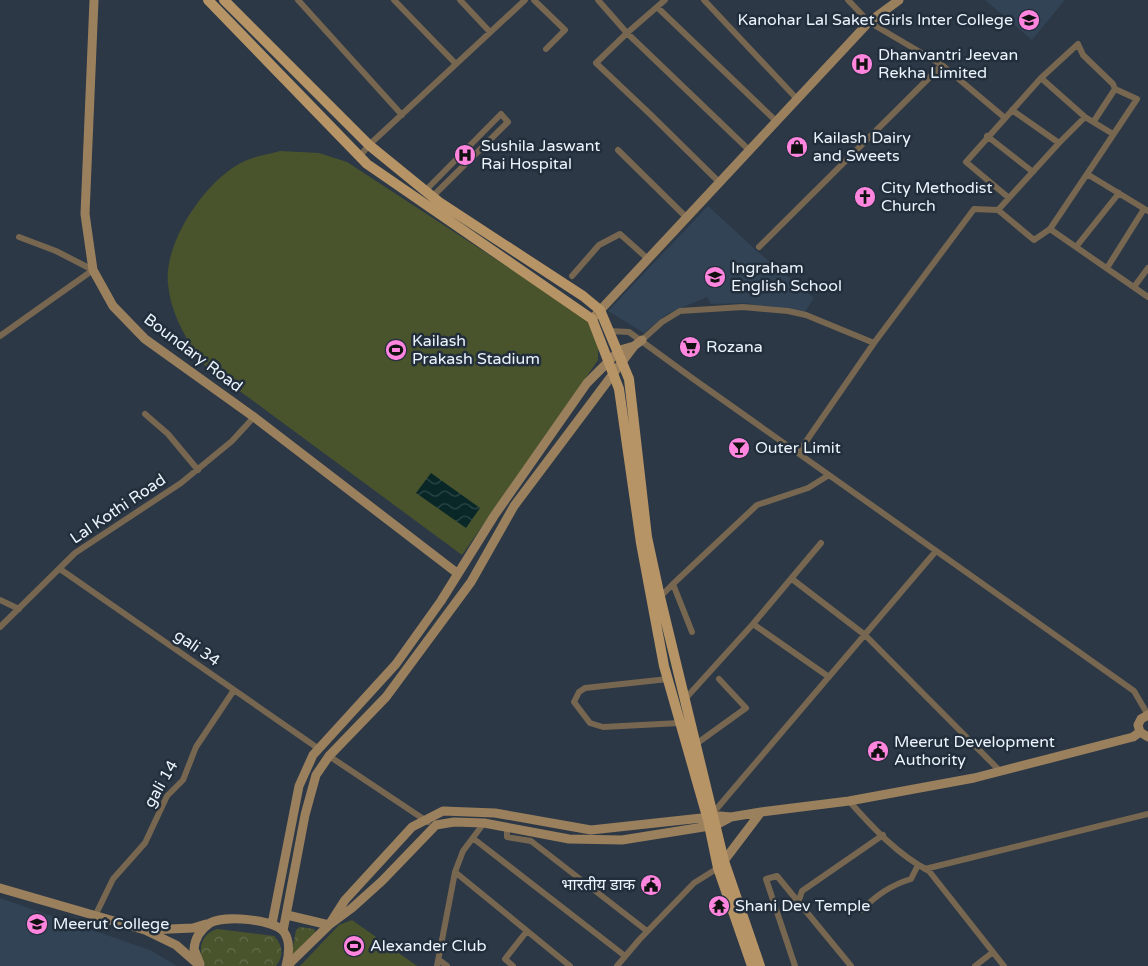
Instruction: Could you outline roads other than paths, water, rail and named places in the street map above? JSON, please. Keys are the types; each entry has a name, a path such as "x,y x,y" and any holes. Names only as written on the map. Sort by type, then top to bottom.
{"main road":[{"path":"208,0 360,156 426,205 592,319 619,390 641,544 668,679 680,723 712,820"},
{"path":"224,0 369,145 429,194 583,296 600,310 629,379 647,537 696,744 721,865 752,966"},
{"path":"529,275 535,265"},
{"path":"721,865 760,966"}],"street":[{"name":"Boundary Road","path":"94,0 85,214 93,270 113,306 145,340 254,417 457,572"},
{"path":"216,8 224,0"},
{"path":"298,0 402,115"},
{"path":"394,0 456,64"},
{"path":"460,0 490,32"},
{"path":"360,156 369,145 525,0"},
{"path":"534,0 565,30 546,49"},
{"path":"598,0 627,33 749,150"},
{"path":"665,0 596,63 719,182"},
{"path":"704,0 797,99"},
{"path":"848,0 869,22 942,65 1005,118"},
{"path":"592,319 869,22 899,0"},
{"path":"657,7 776,122"},
{"path":"798,453 874,343 974,209 998,210 1034,240 1050,229 1088,174 1138,98 1115,89 1113,84 1083,55 1078,44 1041,78 987,136 966,162 1009,198"},
{"path":"759,247 942,65"},
{"path":"1041,78 1085,117 1113,134"},
{"path":"1094,121 1115,89"},
{"path":"1012,110 1059,143"},
{"path":"426,205 429,194 501,114 508,122 429,194"},
{"path":"998,210 1085,117"},
{"path":"987,136 1033,172"},
{"path":"618,150 686,217"},
{"path":"1088,174 1146,210 1107,268"},
{"path":"1076,247 1118,193"},
{"path":"1050,229 1148,297"},
{"path":"572,276 599,245 620,234 648,258"},
{"path":"0,336 93,270 56,250 19,237"},
{"path":"1134,287 1148,268"},
{"path":"272,924 299,786 313,754 396,664 441,601 457,572 587,383 618,352 634,346 662,322 680,311 743,306 806,315 874,343"},
{"path":"287,966 330,925 352,908 435,826 454,822 484,823 569,838 622,840 712,820 850,801 1000,771 1133,737 1146,737 1139,722 1148,715 1134,691 692,378 642,340 629,332 609,331"},
{"path":"287,966 289,948 284,931 286,915 305,815 316,775 329,756 386,697 471,582 514,506 634,346"},
{"path":"145,414 168,434 198,470"},
{"name":"Lal Kothi Road","path":"0,627 75,553 198,470 232,441 254,417"},
{"path":"660,597 757,504 808,488 830,475"},
{"path":"685,699 753,624 821,543"},
{"path":"330,925 345,900 412,827 444,811 495,813 591,830 712,820 936,551"},
{"name":"gali 34","path":"60,569 319,749"},
{"path":"792,579 865,634 1000,771"},
{"path":"673,584 692,632"},
{"path":"0,600 19,609"},
{"path":"753,624 829,678"},
{"path":"668,679 585,688 579,692 574,702 590,723 603,728 680,723"},
{"path":"696,744 746,708 719,679"},
{"name":"gali 14","path":"94,916 113,879 145,843 168,796 182,780 196,747 234,690"},
{"path":"329,756 435,826"},
{"path":"850,801 882,835 918,865 929,871 1004,966"},
{"path":"617,966 647,931 694,883 721,865 761,812"},
{"path":"925,869 1148,814"},
{"path":"447,966 438,963 456,872 463,851 474,839 484,823"},
{"path":"507,827 507,838 531,841 647,931"},
{"path":"799,900 802,891 882,835"},
{"path":"474,839 625,956"},
{"path":"862,910 874,897 897,884 911,879 918,865"},
{"path":"456,872 570,966"},
{"path":"795,966 766,879 777,876 799,900 851,966"},
{"path":"0,888 145,930 176,945 200,966"},
{"path":"286,915 330,925"},
{"path":"145,930 193,928 211,923 235,920 272,924 284,931"},
{"path":"200,966 195,954 195,942 201,930 211,923"},
{"path":"513,966 505,959 528,931"},
{"path":"975,966 993,952"}],"water":[{"path":"431,473 480,508 466,528 416,493"}],"place":[{"name":"Kanohar Lal Saket Girls Inter College","path":"1029,20"},
{"name":"Dhanvantri Jeevan Rekha Limited","path":"862,64"},
{"name":"Kailash Dairy and Sweets","path":"797,147"},
{"name":"Sushila Jaswant Rai Hospital","path":"465,155"},
{"name":"City Methodist Church","path":"865,197"},
{"name":"Ingraham English School","path":"715,277"},
{"name":"Rozana","path":"690,347"},
{"name":"Kailash Prakash Stadium","path":"396,350"},
{"name":"Outer Limit","path":"739,448"},
{"name":"Meerut Development Authority","path":"878,751"},
{"name":"भारतीय डाक","path":"651,885"},
{"name":"Shani Dev Temple","path":"719,906"},
{"name":"Meerut College","path":"37,924"},
{"name":"Alexander Club","path":"354,946"}]}
